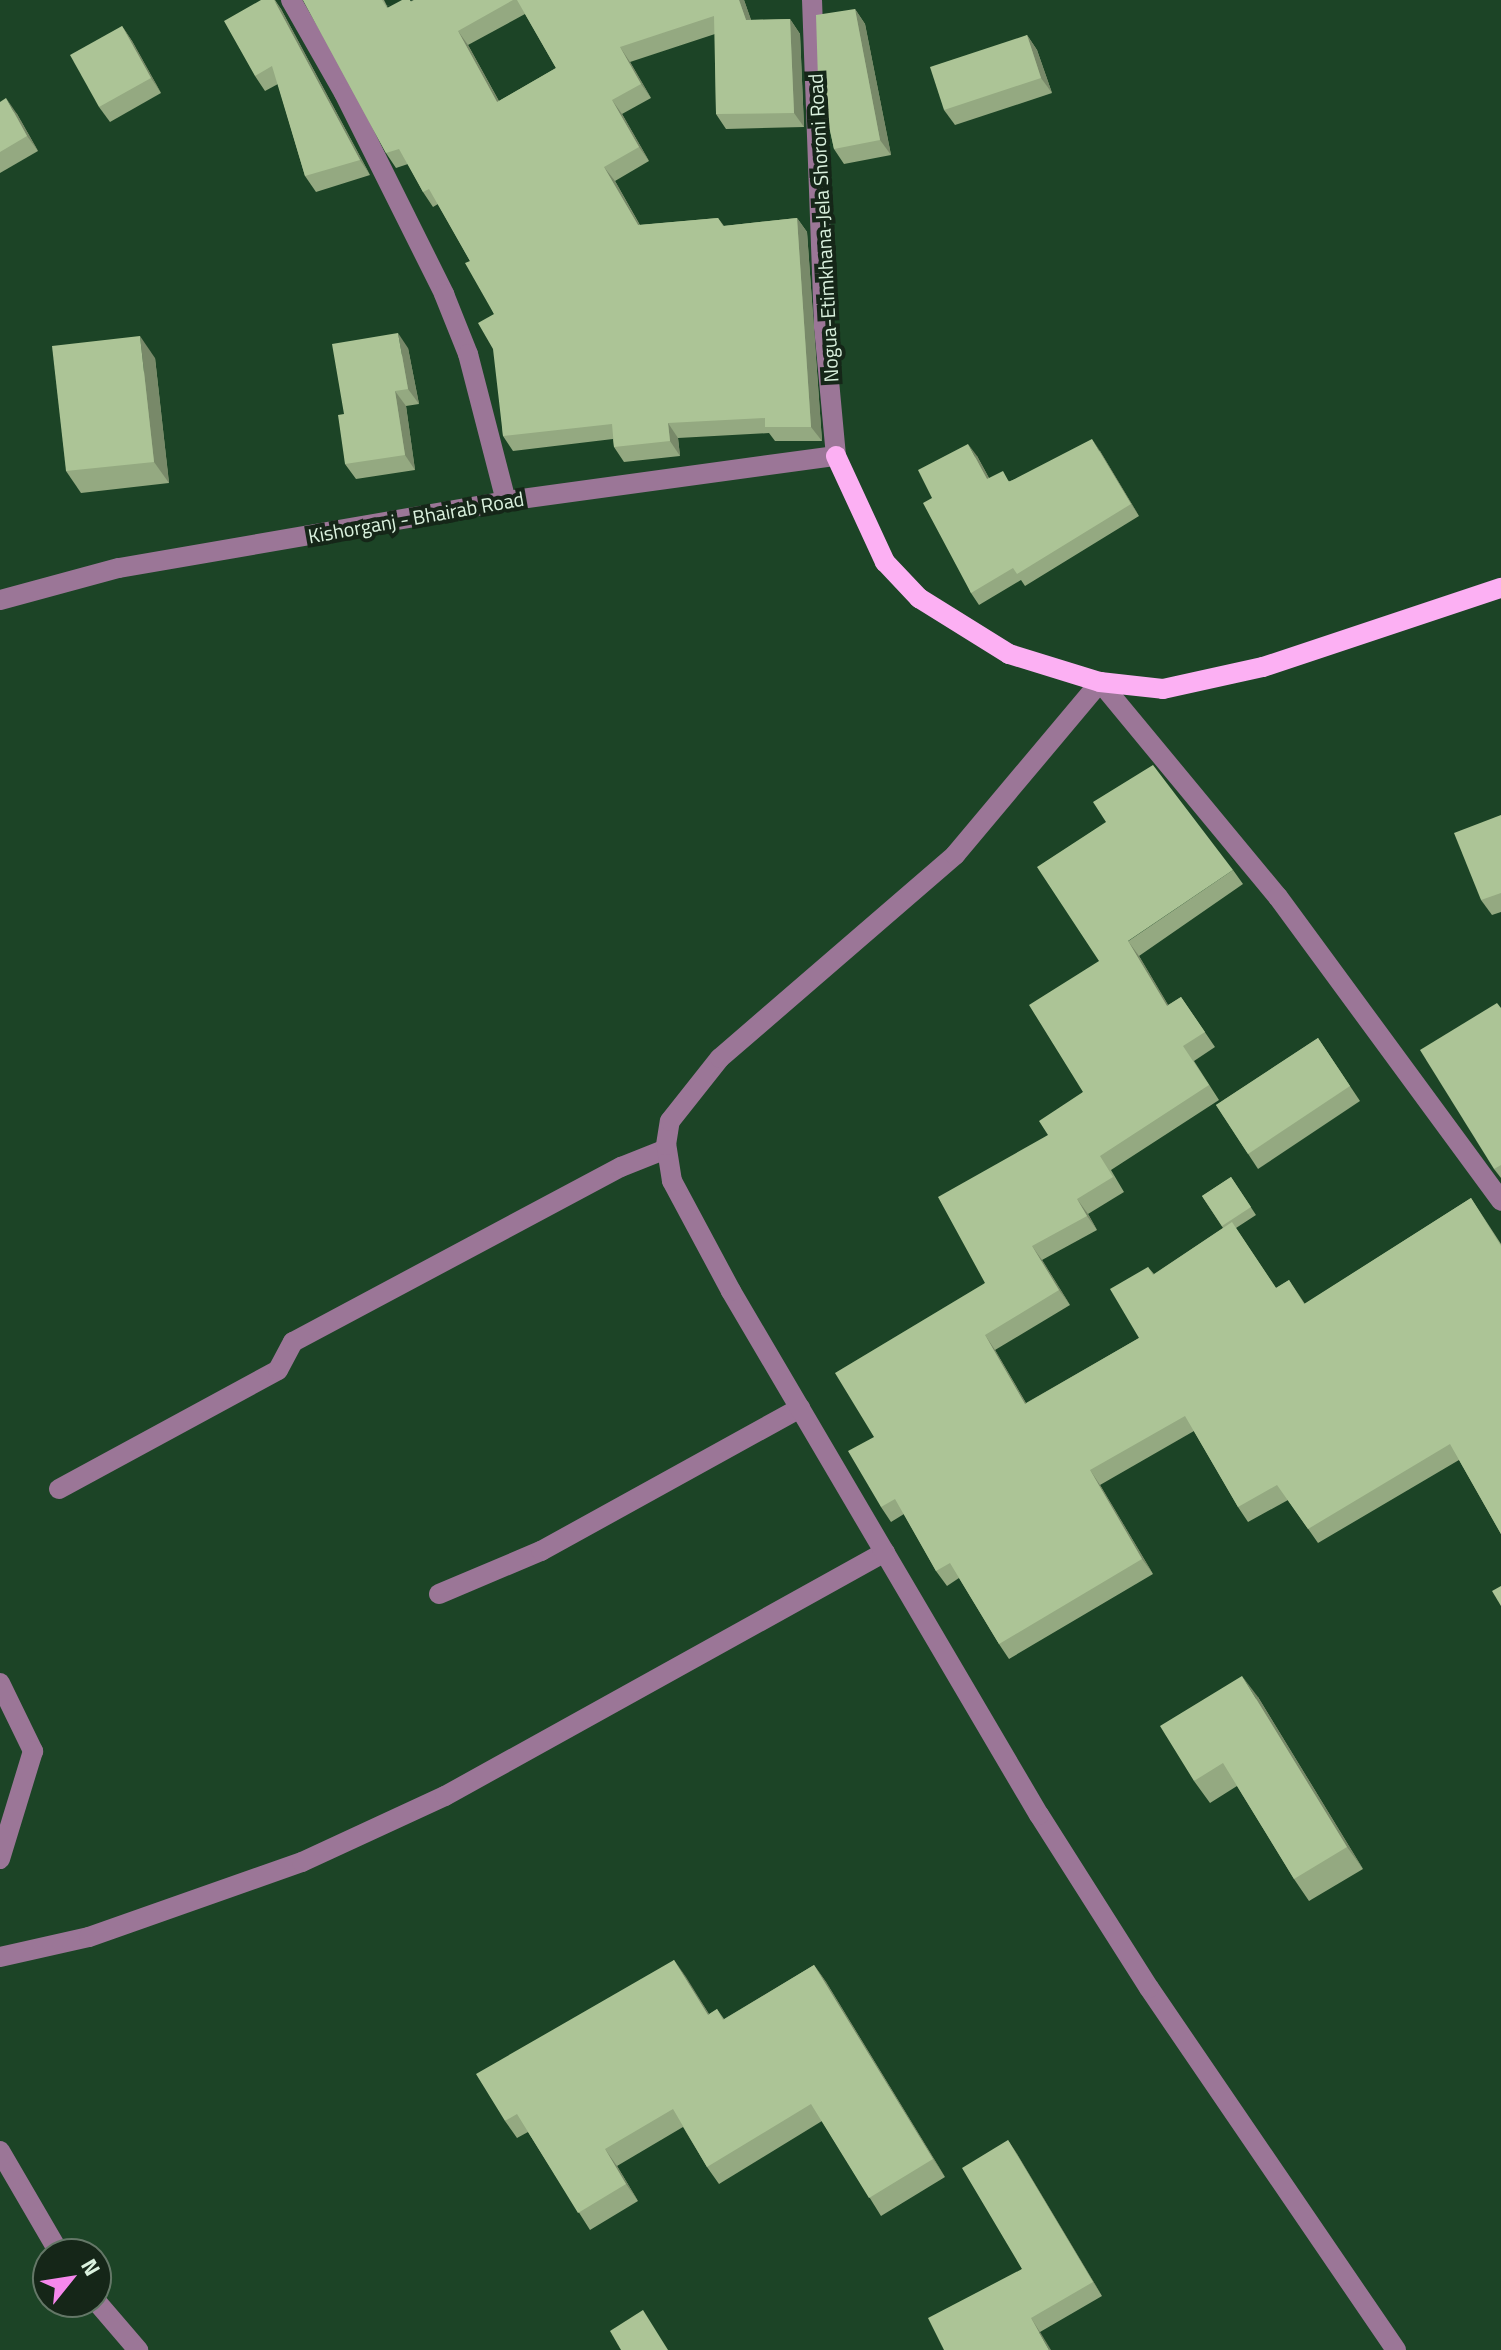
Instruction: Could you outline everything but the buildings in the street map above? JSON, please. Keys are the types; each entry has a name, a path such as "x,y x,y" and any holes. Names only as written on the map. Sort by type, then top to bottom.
{"main road":[{"path":"836,456 885,562 919,598 1009,654 1100,682 1163,689 1263,667 1501,588"}],"street":[{"path":"291,0 344,93 444,294 468,354 506,501"},
{"name":"Nogua-Etimkhana-Jela Shoroni Road","path":"812,0 824,327 836,456"},
{"name":"Kishorganj - Bhairab Road","path":"0,600 119,568 506,501 836,456"},
{"path":"1396,2350 1149,1988 1032,1802 800,1408 672,1181 666,1149 670,1121 720,1058 955,855 1100,682 1278,897 1501,1201"},
{"path":"59,1489 278,1370 293,1342 621,1167 666,1149"},
{"path":"439,1594 541,1551 800,1408"},
{"path":"0,1957 89,1937 302,1862 445,1796 885,1552"},
{"path":"0,1683 33,1751 0,1859"},
{"path":"0,2151 51,2238"},
{"path":"111,2318 138,2350"}]}
